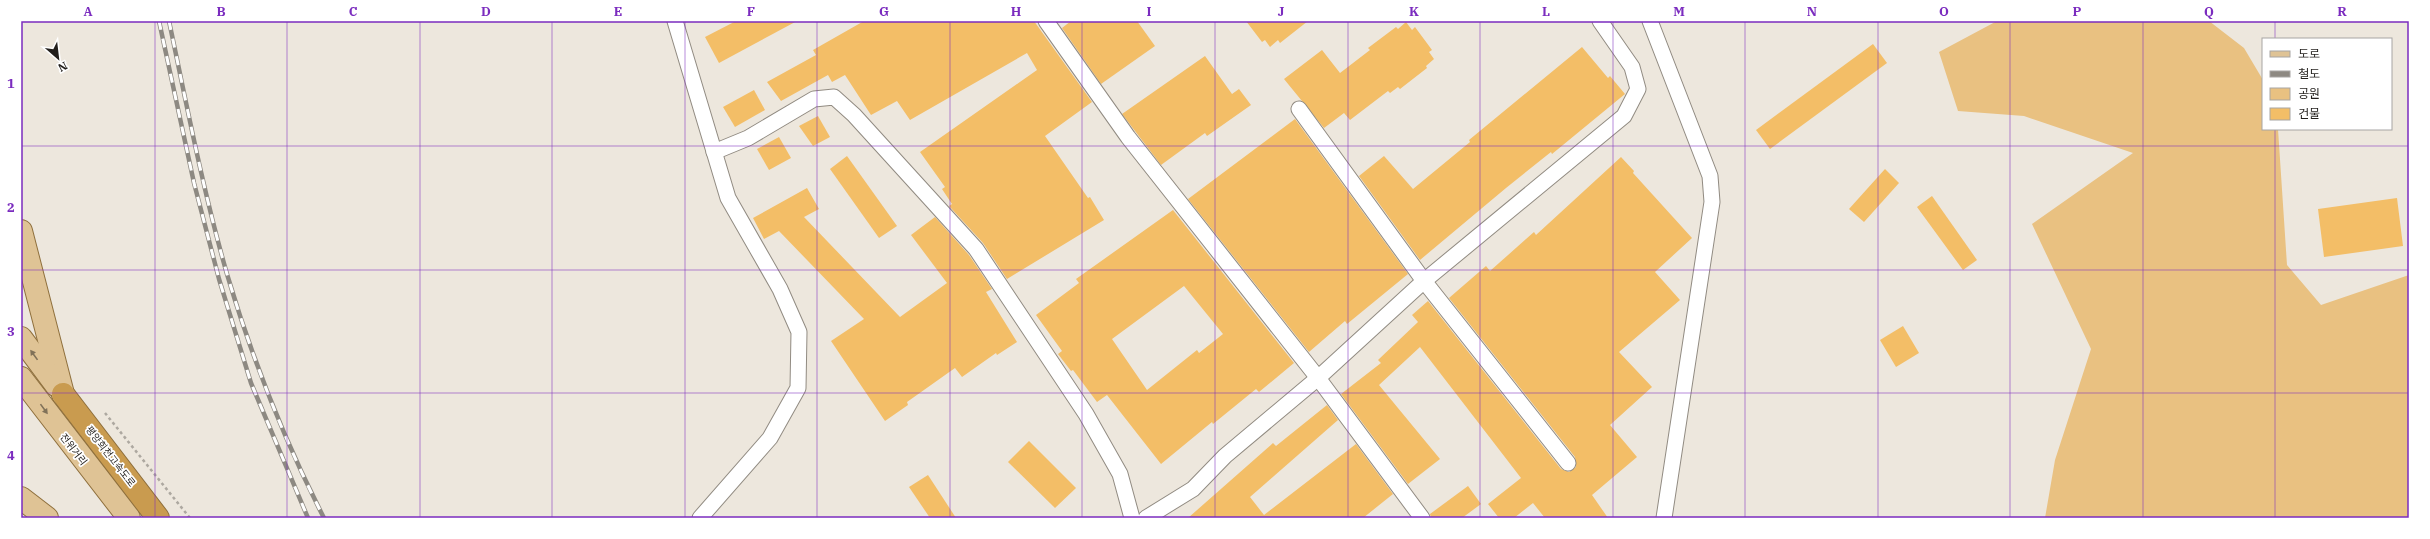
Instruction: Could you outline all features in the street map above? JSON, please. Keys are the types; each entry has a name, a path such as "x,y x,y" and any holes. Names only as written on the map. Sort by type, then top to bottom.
{"highway":[{"name":"평양희천고속도로","path":"63,394 158,518"}],"main road":[{"path":"21,231 63,394"},
{"path":"21,338 63,394"},
{"name":"전위거리","path":"21,378 129,518"},
{"path":"21,498 47,518"}],"street":[{"path":"675,21 728,198 780,289 799,332 798,388 770,438 700,518"},
{"path":"1046,21 1128,137 1318,378 1422,518"},
{"path":"1146,518 1193,489 1225,456 1318,378 1424,281 1624,116 1638,89 1632,67 1600,21"},
{"path":"1650,21 1710,176 1712,202 1664,518"},
{"path":"714,152 748,138 814,98 834,97 854,115 976,249 1086,414 1120,474 1132,518"},
{"path":"1299,109 1424,281 1568,463"}],"green space":[{"path":"1997,21 2209,21 2244,48 2262,78 2262,130 2278,130 2287,265 2321,305 2409,275 2409,518 2045,518 2055,460 2091,349 2032,224 2133,153 2024,116 1958,111 1939,52"}],"building":[{"path":"736,21 797,21 719,63 705,37"},
{"path":"864,21 1034,21 1092,102 1045,136 1088,198 1090,197 1104,220 1007,279 983,243 949,206 952,204 942,189 945,187 920,152 1037,70 1027,53 910,120 897,101 871,115 845,75 832,82 828,75 781,101 767,82 816,55 813,50"},
{"path":"1071,21 1137,21 1155,46 1101,84 1062,28"},
{"path":"1246,21 1308,21 1280,43 1278,40 1270,47 1265,40 1262,42"},
{"path":"1406,22 1412,30 1415,27 1432,50 1429,52 1434,59 1426,66 1427,68 1400,89 1398,87 1390,93 1388,91 1350,120 1344,113 1324,128 1284,79 1322,50 1340,73 1370,50 1368,48 1396,27 1398,29"},
{"path":"1873,44 1887,63 1770,149 1756,130"},
{"path":"1582,47 1608,78 1610,76 1625,94 1552,154 1551,152 1506,188 1420,260 1359,176 1384,156 1413,189 1470,142 1469,140"},
{"path":"1205,56 1232,94 1239,89 1251,105 1207,136 1205,133 1161,165 1122,114"},
{"path":"754,90 765,110 735,127 723,107"},
{"path":"818,116 830,137 813,146 799,126"},
{"path":"1295,119 1408,274 1347,324 1345,321 1309,352 1188,199"},
{"path":"779,137 791,158 769,170 757,149"},
{"path":"847,156 897,226 879,238 830,169"},
{"path":"1621,157 1634,171 1633,173 1692,238 1655,272 1680,300 1619,352 1652,387 1610,425 1637,457 1592,495 1608,518 1545,518 1533,503 1514,518 1499,518 1488,504 1521,478 1420,347 1379,385 1440,459 1408,484 1341,394 1381,363 1378,360 1418,322 1412,315 1428,301 1561,469 1569,472 1576,467 1575,457 1449,298 1486,266 1490,271 1534,232 1536,235"},
{"path":"1885,169 1899,183 1864,222 1849,209"},
{"path":"807,188 819,209 804,217 900,317 947,283 911,235 935,217 969,255 992,289 986,292 1017,342 997,355 996,353 962,377 955,368 907,402 908,405 885,421 831,341 864,319 779,231 764,239 753,218"},
{"path":"1932,196 1977,260 1963,270 1917,207"},
{"path":"2397,198 2403,246 2324,257 2318,209"},
{"path":"1173,210 1294,363 1259,392 1256,389 1213,424 1212,422 1161,464 1107,395 1097,402 1073,370 1071,371 1058,354 1062,351 1036,315 1079,283 1076,279","holes":["1184,286 1223,334 1199,353 1197,350 1147,390 1112,339"]},
{"path":"1903,326 1919,353 1896,367 1880,340"},
{"path":"1327,405 1338,420 1250,497 1264,515 1356,444 1393,494 1363,518 1188,518 1273,443 1276,446"},
{"path":"1029,441 1076,488 1055,508 1008,462"},
{"path":"928,475 956,518 930,518 909,487"},
{"path":"1468,486 1481,504 1462,518 1431,518 1430,514"}],"railway":[{"path":"159,21 194,183 219,279 251,383 308,518"},
{"path":"169,21 210,211 227,274 247,337 282,429 324,518"}]}
